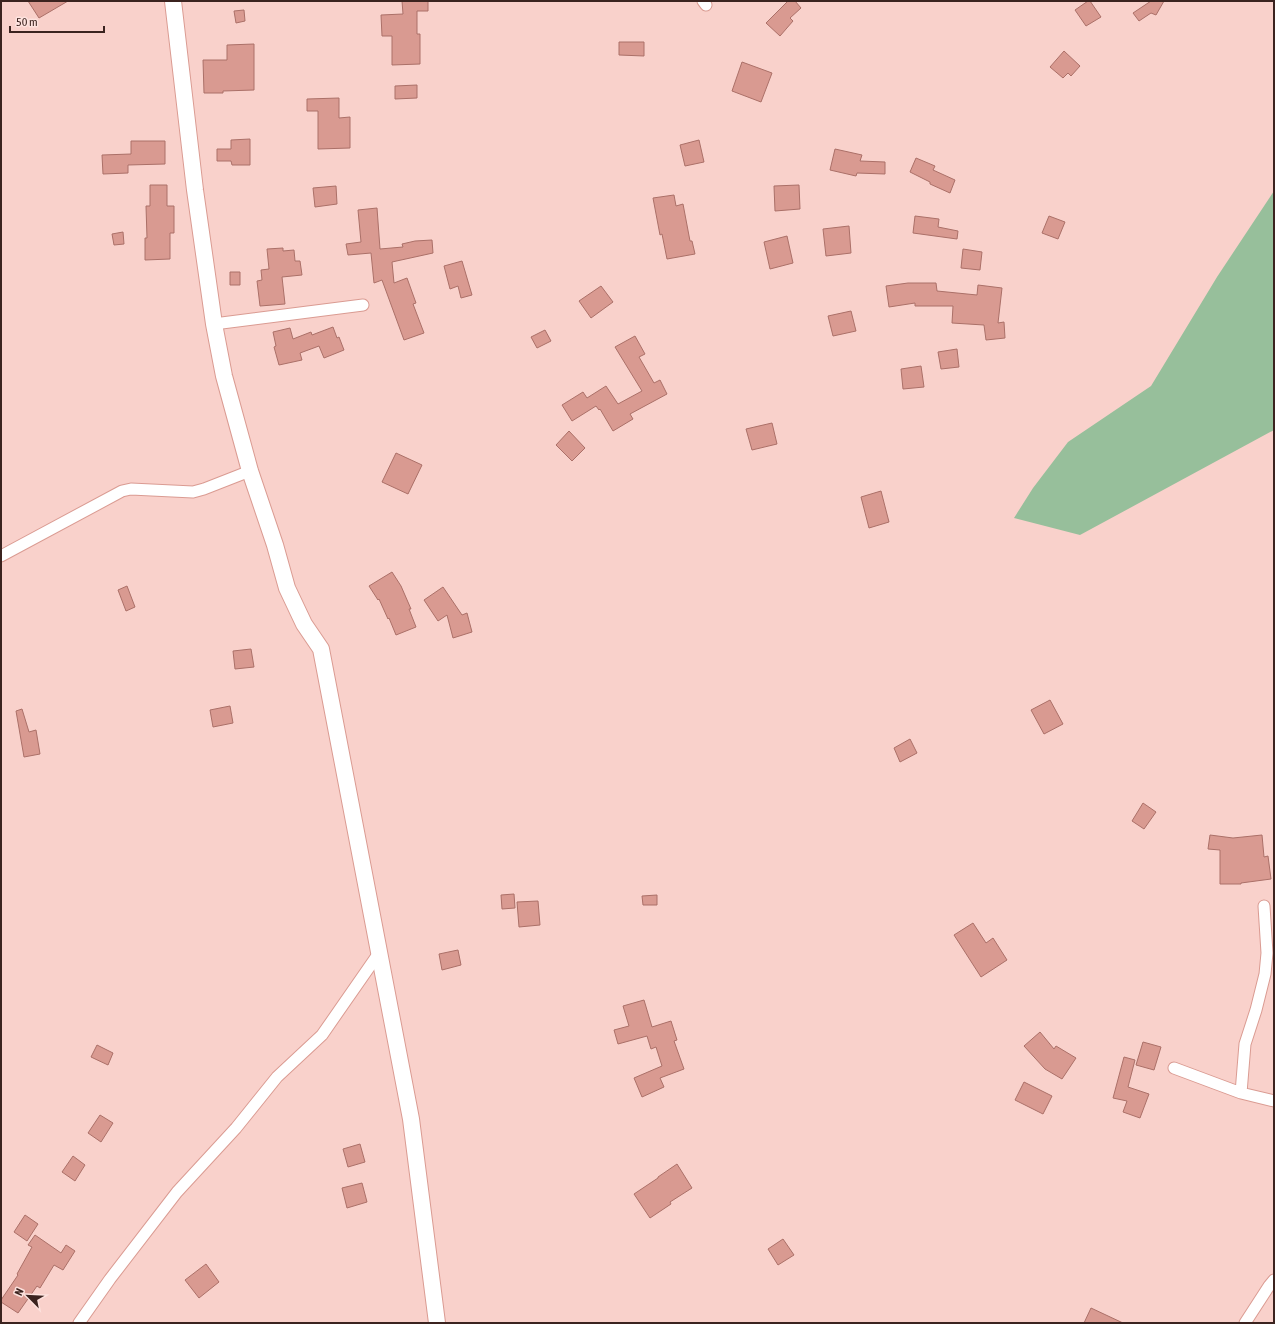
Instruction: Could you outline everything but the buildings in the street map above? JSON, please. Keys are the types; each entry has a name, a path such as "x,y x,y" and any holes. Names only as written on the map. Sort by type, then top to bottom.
{"main road":[{"path":"173,1 195,190 214,324 224,376 250,472 287,588 304,624 321,649 411,1119 437,1323"}],"street":[{"path":"214,324 363,305"},
{"path":"1,556 122,491 131,489 193,492 204,490 250,472"},
{"path":"1241,1093 1245,1044 1256,1010 1265,974 1267,953 1264,906"},
{"path":"79,1323 110,1279 177,1192 236,1128 277,1077 322,1035 379,953"},
{"path":"1174,1068 1241,1093 1274,1101"},
{"path":"1245,1323 1274,1280"}],"green space":[{"path":"1274,191 1274,430 1080,535 1014,518 1033,488 1068,442 1151,386 1217,277"}]}
